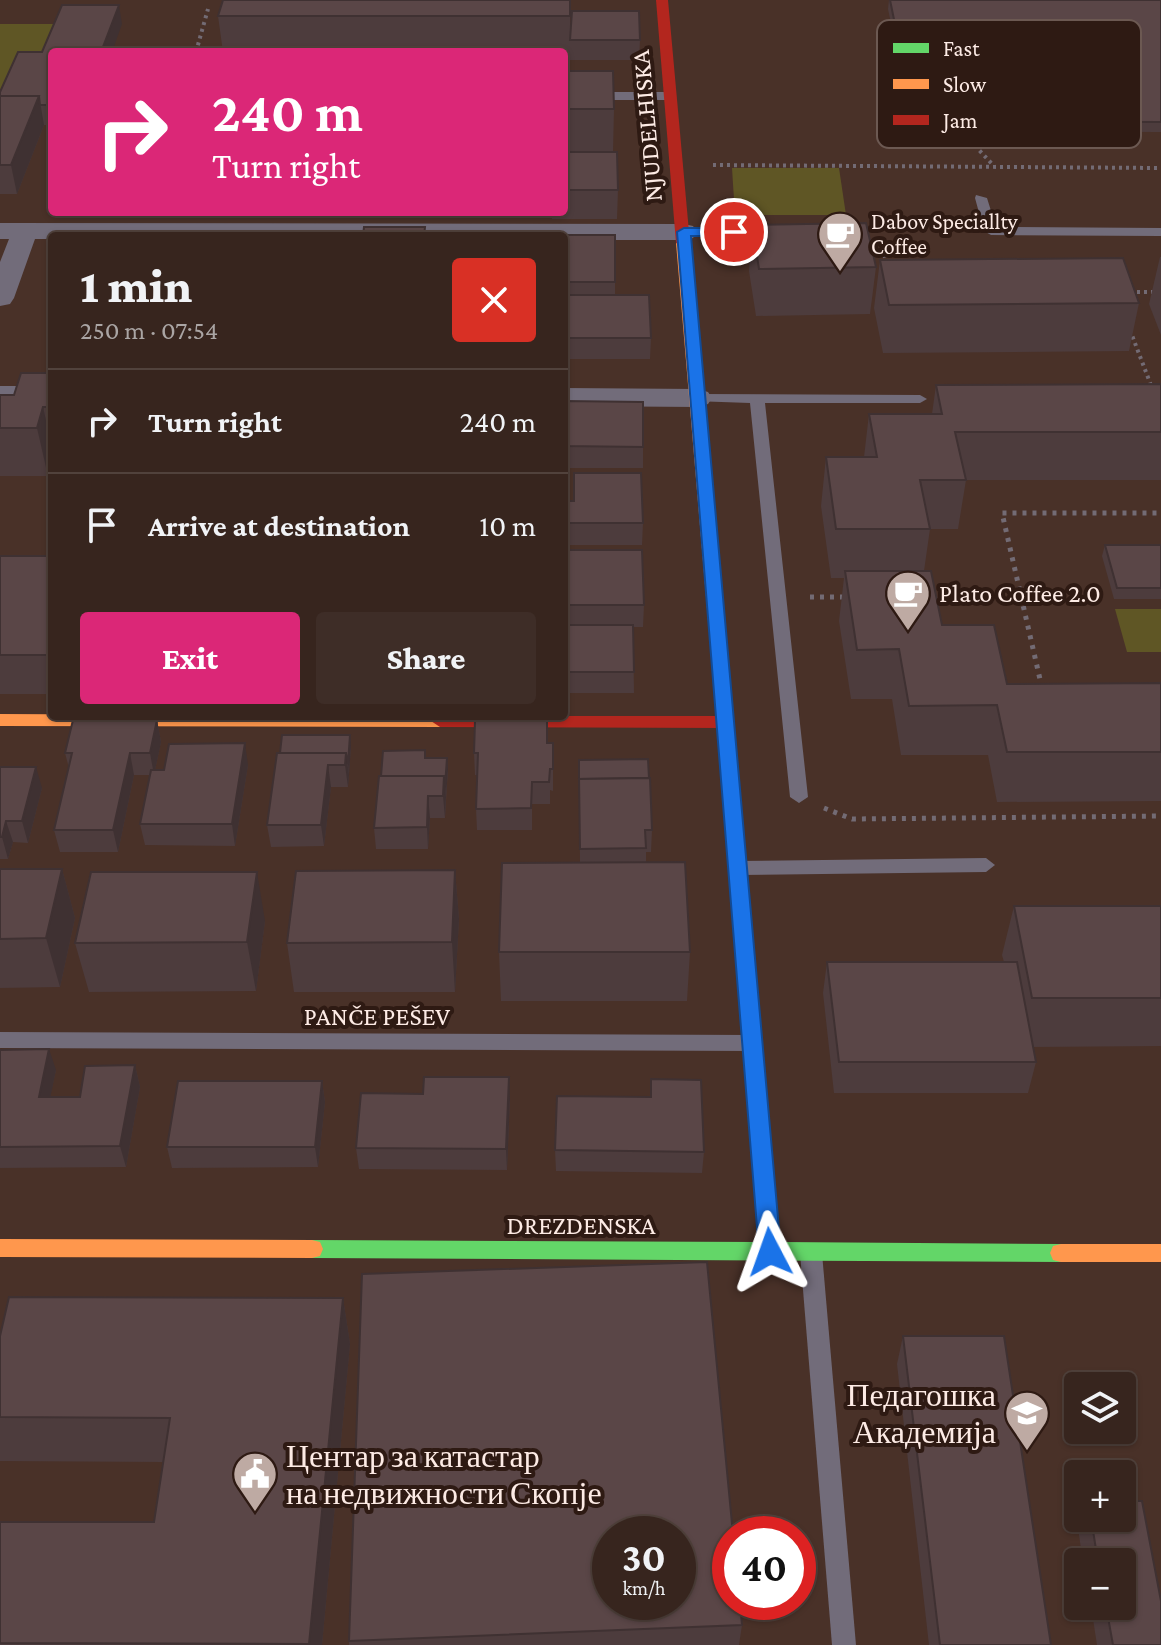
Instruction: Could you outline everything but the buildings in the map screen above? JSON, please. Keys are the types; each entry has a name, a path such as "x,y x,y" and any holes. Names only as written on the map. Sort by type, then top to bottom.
{"street":[{"name":"NJUDELHISKA","path":"662,0 755,1043 770,1252"},
{"path":"0,298 13,231 684,232"},
{"path":"0,395 48,395"},
{"path":"568,397 698,398"},
{"path":"0,720 48,720"},
{"path":"518,720 726,722"},
{"name":"DREZDENSKA","path":"0,1248 1161,1253"}],"lane":[{"path":"568,96 670,96"},
{"path":"981,198 991,231 1161,232"},
{"path":"684,232 734,232"},
{"path":"698,398 920,399"},
{"path":"757,398 799,797"},
{"path":"739,868 986,865"},
{"name":"PANČE PEŠEV","path":"0,1040 755,1043"},
{"path":"811,1251 844,1645"}],"path":[{"path":"197,48 208,9"},
{"path":"977,148 994,166"},
{"path":"676,164 1161,168"},
{"path":"856,251 883,251 889,272"},
{"path":"1116,292 1161,292"},
{"path":"1126,319 1155,399"},
{"path":"1044,696 1002,513 1161,513"},
{"path":"777,596 853,597"},
{"path":"930,598 1021,599"},
{"path":"799,797 852,819 1161,816"}],"shaded area":[{"path":"0,24 66,24 54,48 48,48 48,57 0,122"},
{"path":"732,168 839,168 846,215 735,215"},
{"path":"1115,609 1161,609 1161,652 1127,652"}],"traffic: fast":[{"path":"719,656 770,1252"},
{"path":"312,1249 1061,1253"}],"traffic: slow":[{"path":"683,243 719,656"},
{"path":"0,720 440,721"},
{"path":"0,1248 312,1249"},
{"path":"1061,1253 1161,1253"}],"traffic: jam":[{"path":"662,0 683,243"},
{"path":"440,721 726,722"}],"place":[{"name":"Dabov Speciallty Coffee","path":"840,273"},
{"name":"Plato Coffee 2.0","path":"908,632"},
{"name":"Педагошка Академија","path":"1027,1452"},
{"name":"Центар за катастар на недвижности Скопје","path":"255,1513"}],"route":[{"path":"734,232 684,232 755,1043 770,1252"}]}
